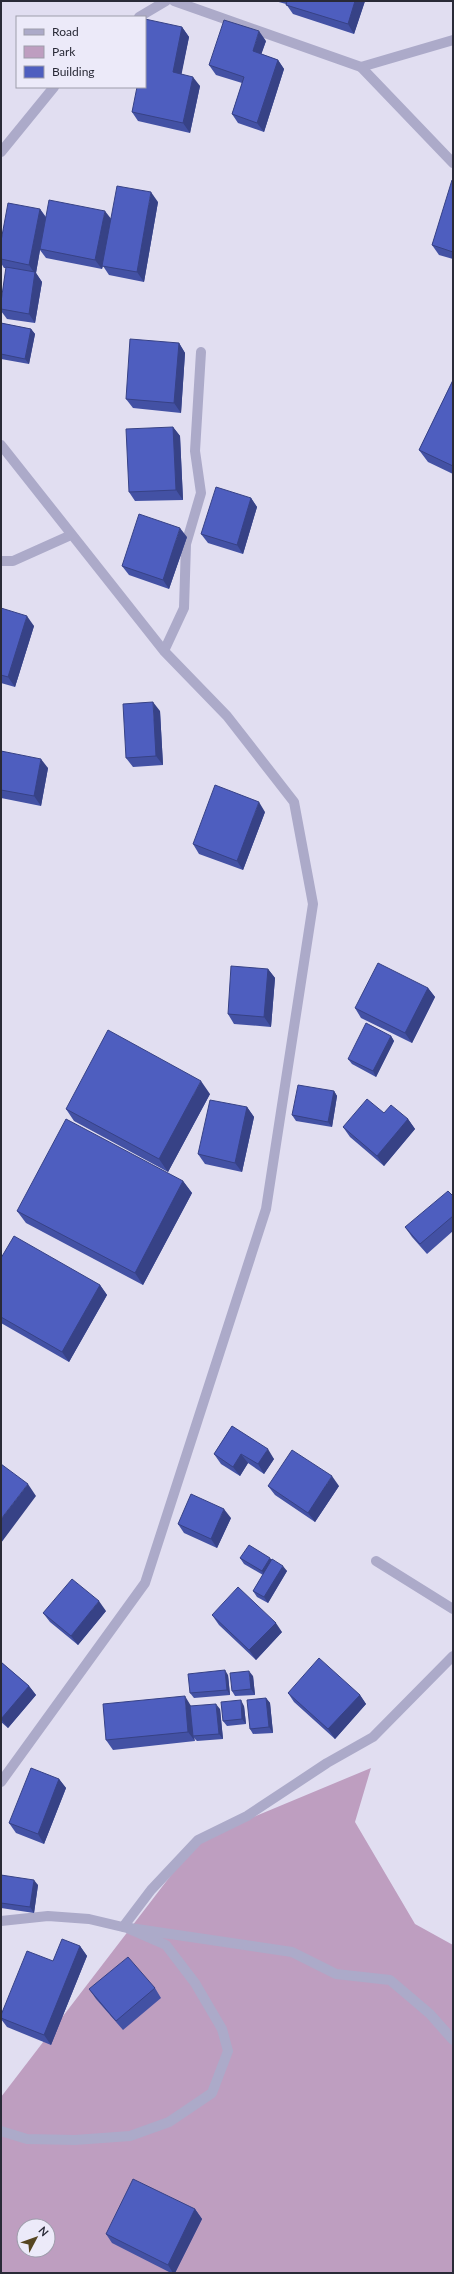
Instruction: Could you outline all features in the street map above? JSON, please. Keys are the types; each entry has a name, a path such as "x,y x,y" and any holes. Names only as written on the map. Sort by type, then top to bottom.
{"street":[{"path":"141,16 166,1"},
{"path":"174,1 361,67 453,162"},
{"path":"361,67 453,40"},
{"path":"1,152 53,88"},
{"path":"164,651 184,608 186,544 201,493 195,451 201,352"},
{"path":"1,445 164,651 227,716 294,802 313,904 266,1209 145,1583 1,1782"},
{"path":"1,561 13,561 71,535"},
{"path":"376,1560 453,1609"},
{"path":"122,1927 151,1890 198,1840 247,1816 327,1763 373,1737 453,1656"},
{"path":"1,1921 48,1916 90,1919 122,1927 292,1952 336,1974 390,1980 430,2014 453,2040"},
{"path":"1,2131 27,2139 75,2140 130,2136 169,2122 212,2093 228,2051 222,2029 195,1983 166,1945 122,1927"}],"green space":[{"path":"371,1768 355,1822 415,1924 453,1945 453,2273 1,2273 1,2097 198,1840"}],"building":[{"path":"287,1 355,1 348,24 286,5"},
{"path":"146,19 182,27 173,72 193,77 183,123 132,112 137,88 146,88"},
{"path":"224,20 259,31 253,51 278,60 257,123 232,114 244,77 209,65"},
{"path":"453,180 453,252 432,245"},
{"path":"117,186 151,192 137,272 102,266"},
{"path":"49,200 105,211 95,260 40,249"},
{"path":"8,203 40,209 29,265 1,259 1,241"},
{"path":"6,267 35,272 29,314 1,309"},
{"path":"1,323 31,329 25,359 1,354"},
{"path":"130,339 179,343 174,403 126,399"},
{"path":"453,380 453,466 419,450"},
{"path":"173,427 176,490 129,492 126,429"},
{"path":"216,487 251,498 237,545 201,534"},
{"path":"139,514 180,528 163,580 122,566"},
{"path":"1,608 27,616 8,677 1,675"},
{"path":"153,702 156,756 126,758 123,704"},
{"path":"1,751 41,759 34,796 1,790"},
{"path":"215,785 259,802 237,861 193,844"},
{"path":"378,963 428,988 405,1033 355,1008"},
{"path":"231,966 268,969 264,1017 228,1014"},
{"path":"366,1023 391,1036 373,1071 348,1059"},
{"path":"108,1030 201,1081 159,1159 66,1109"},
{"path":"298,1085 334,1091 328,1122 292,1115"},
{"path":"367,1099 384,1113 391,1105 408,1119 377,1156 343,1127"},
{"path":"210,1100 247,1107 235,1163 198,1154"},
{"path":"66,1119 183,1181 135,1273 17,1211"},
{"path":"448,1191 453,1196 453,1216 420,1244 405,1227"},
{"path":"14,1236 100,1285 62,1352 1,1317 1,1258"},
{"path":"232,1426 268,1449 258,1464 241,1454 233,1467 214,1454"},
{"path":"292,1450 332,1476 308,1513 268,1486"},
{"path":"1,1464 28,1484 1,1519"},
{"path":"191,1494 224,1509 211,1539 178,1524"},
{"path":"249,1545 270,1558 262,1571 240,1558"},
{"path":"272,1559 283,1566 264,1597 253,1591"},
{"path":"72,1579 99,1601 71,1636 43,1613"},
{"path":"238,1587 276,1623 249,1650 212,1615"},
{"path":"319,1658 360,1695 328,1729 288,1693"},
{"path":"1,1662 29,1686 1,1719"},
{"path":"225,1670 227,1690 190,1693 188,1674"},
{"path":"249,1671 251,1689 232,1691 230,1673"},
{"path":"185,1696 188,1732 106,1740 103,1704"},
{"path":"266,1698 269,1727 250,1729 247,1700"},
{"path":"241,1700 242,1719 223,1721 221,1702"},
{"path":"216,1704 219,1734 193,1736 190,1706"},
{"path":"31,1768 59,1779 38,1834 9,1823"},
{"path":"1,1875 34,1880 30,1907 1,1903"},
{"path":"62,1939 80,1946 44,2035 1,2018 27,1951 53,1961"},
{"path":"128,1957 155,1988 116,2021 89,1989"},
{"path":"133,2179 195,2209 168,2265 106,2234"}]}
